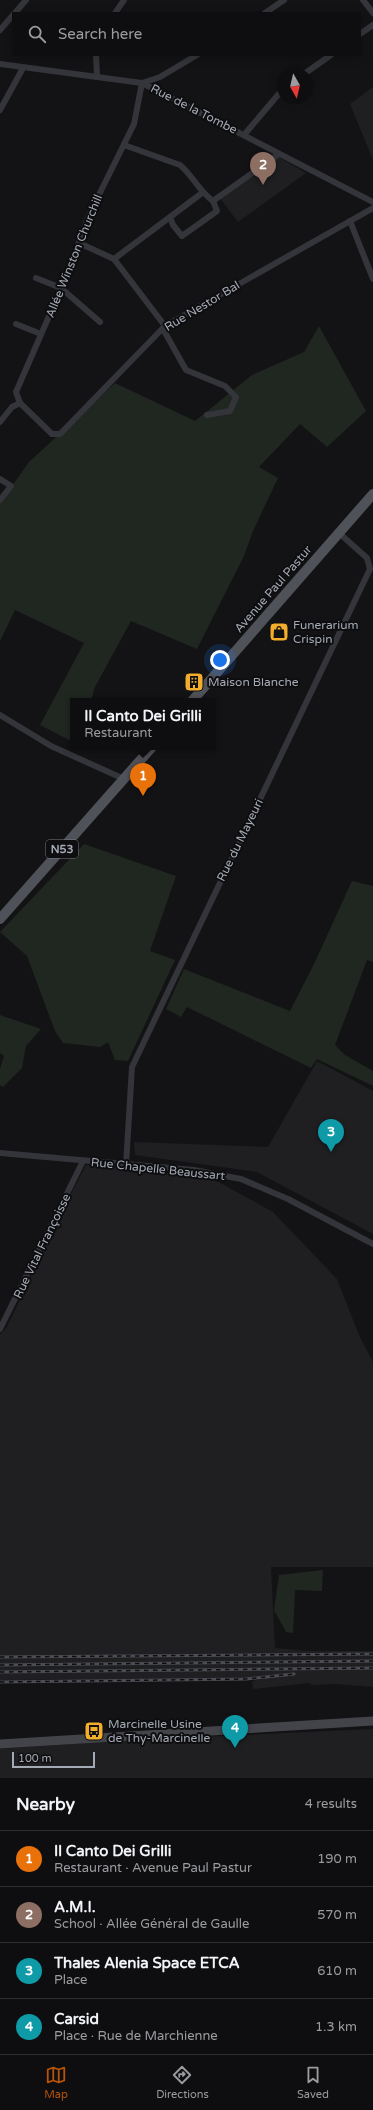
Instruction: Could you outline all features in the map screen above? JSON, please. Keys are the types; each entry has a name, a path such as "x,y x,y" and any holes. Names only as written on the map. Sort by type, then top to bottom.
{"main road":[{"name":"Avenue Paul Pastur","path":"195,698 373,494"},
{"name":"N53","path":"0,919 149,750"},
{"path":"0,1744 373,1721"}],"street":[{"path":"16,12 26,0"},
{"path":"116,12 124,0"},
{"path":"266,12 284,0"},
{"path":"363,0 373,13"},
{"path":"0,30 12,16"},
{"path":"361,33 373,25"},
{"path":"96,56 97,77"},
{"path":"142,83 160,77 195,56"},
{"path":"313,68 330,56"},
{"name":"Rue de la Tombe","path":"0,64 142,83 373,202"},
{"path":"0,110 23,68"},
{"name":"Allée Winston Churchill","path":"20,403 16,392 61,288 88,217 134,124 142,83"},
{"path":"244,135 277,96"},
{"path":"124,145 180,165 188,172 202,193 213,200 217,211 182,236 173,225 170,217"},
{"path":"213,200 279,154"},
{"path":"114,259 202,193"},
{"name":"Rue Nestor Bal","path":"20,403 52,434 60,434 164,328 373,208"},
{"path":"350,221 373,279"},
{"path":"79,243 114,259 164,328 186,370 225,386 236,396 230,411 207,415"},
{"path":"36,278 61,288 100,322"},
{"path":"16,324 41,334"},
{"path":"0,422 12,407 20,403"},
{"path":"0,479 11,486 0,500"},
{"name":"Rue du Mayeuri","path":"126,1165 132,1067 370,569 367,558 339,533"},
{"path":"0,715 52,746 124,779"},
{"name":"Rue Chapelle Beaussart","path":"0,1153 83,1162 194,1170 241,1179 288,1198 373,1244"},
{"name":"Rue Vital Françoisse","path":"0,1329 83,1162"}],"shaded area":[{"path":"373,87 373,160 350,104"},
{"path":"278,157 306,173 238,222 219,197"},
{"path":"319,326 366,411 327,447 300,424 259,467 278,478 253,531 244,556 197,649 131,621 95,687 92,698 70,698 70,740 40,725 84,643 15,610 0,641 0,503 29,462 115,383 195,421 252,375 304,352"},
{"path":"84,844 176,876 150,951 175,960 128,1061 115,1060 108,1042 100,1047 63,1043 55,1031 27,956 0,932"},
{"path":"352,881 373,886 373,962 367,960 335,1045 345,1055 373,1071 373,1086 317,1059 311,1068 187,1007 181,1017 166,1009 184,969 290,1011 314,964"},
{"path":"0,1015 41,1029 26,1046 22,1068 3,1087 0,1085 0,1069 4,1056 0,1053"},
{"path":"317,1061 373,1091 373,1234 257,1172 135,1155 134,1142 268,1147"},
{"path":"86,1165 157,1171 215,1180 273,1212 337,1279 359,1335 373,1362 373,1567 271,1567 275,1648 309,1651 373,1651 373,1687 335,1684 311,1685 310,1683 253,1689 252,1681 267,1678 0,1680 0,1335 7,1327 59,1217"},
{"path":"323,1570 322,1591 295,1590 293,1633 286,1632 274,1610 279,1575"},
{"path":"373,1729 373,1778 0,1778 0,1749 115,1741"}],"railway":[{"path":"0,1657 373,1654"},
{"path":"0,1665 373,1661"},
{"path":"0,1672 373,1668"},
{"path":"0,1682 246,1679 294,1674"}],"place":[{"name":"A.M.I.","path":"263,185"},
{"name":"Funerarium Crispin","path":"279,632"},
{"name":"Maison Blanche","path":"194,682"},
{"name":"Il Canto Dei Grilli","path":"143,796"},
{"name":"Thales Alenia Space ETCA","path":"331,1152"},
{"name":"Marcinelle Usine de Thy-Marcinelle","path":"94,1731"},
{"name":"Carsid","path":"235,1748"}]}
